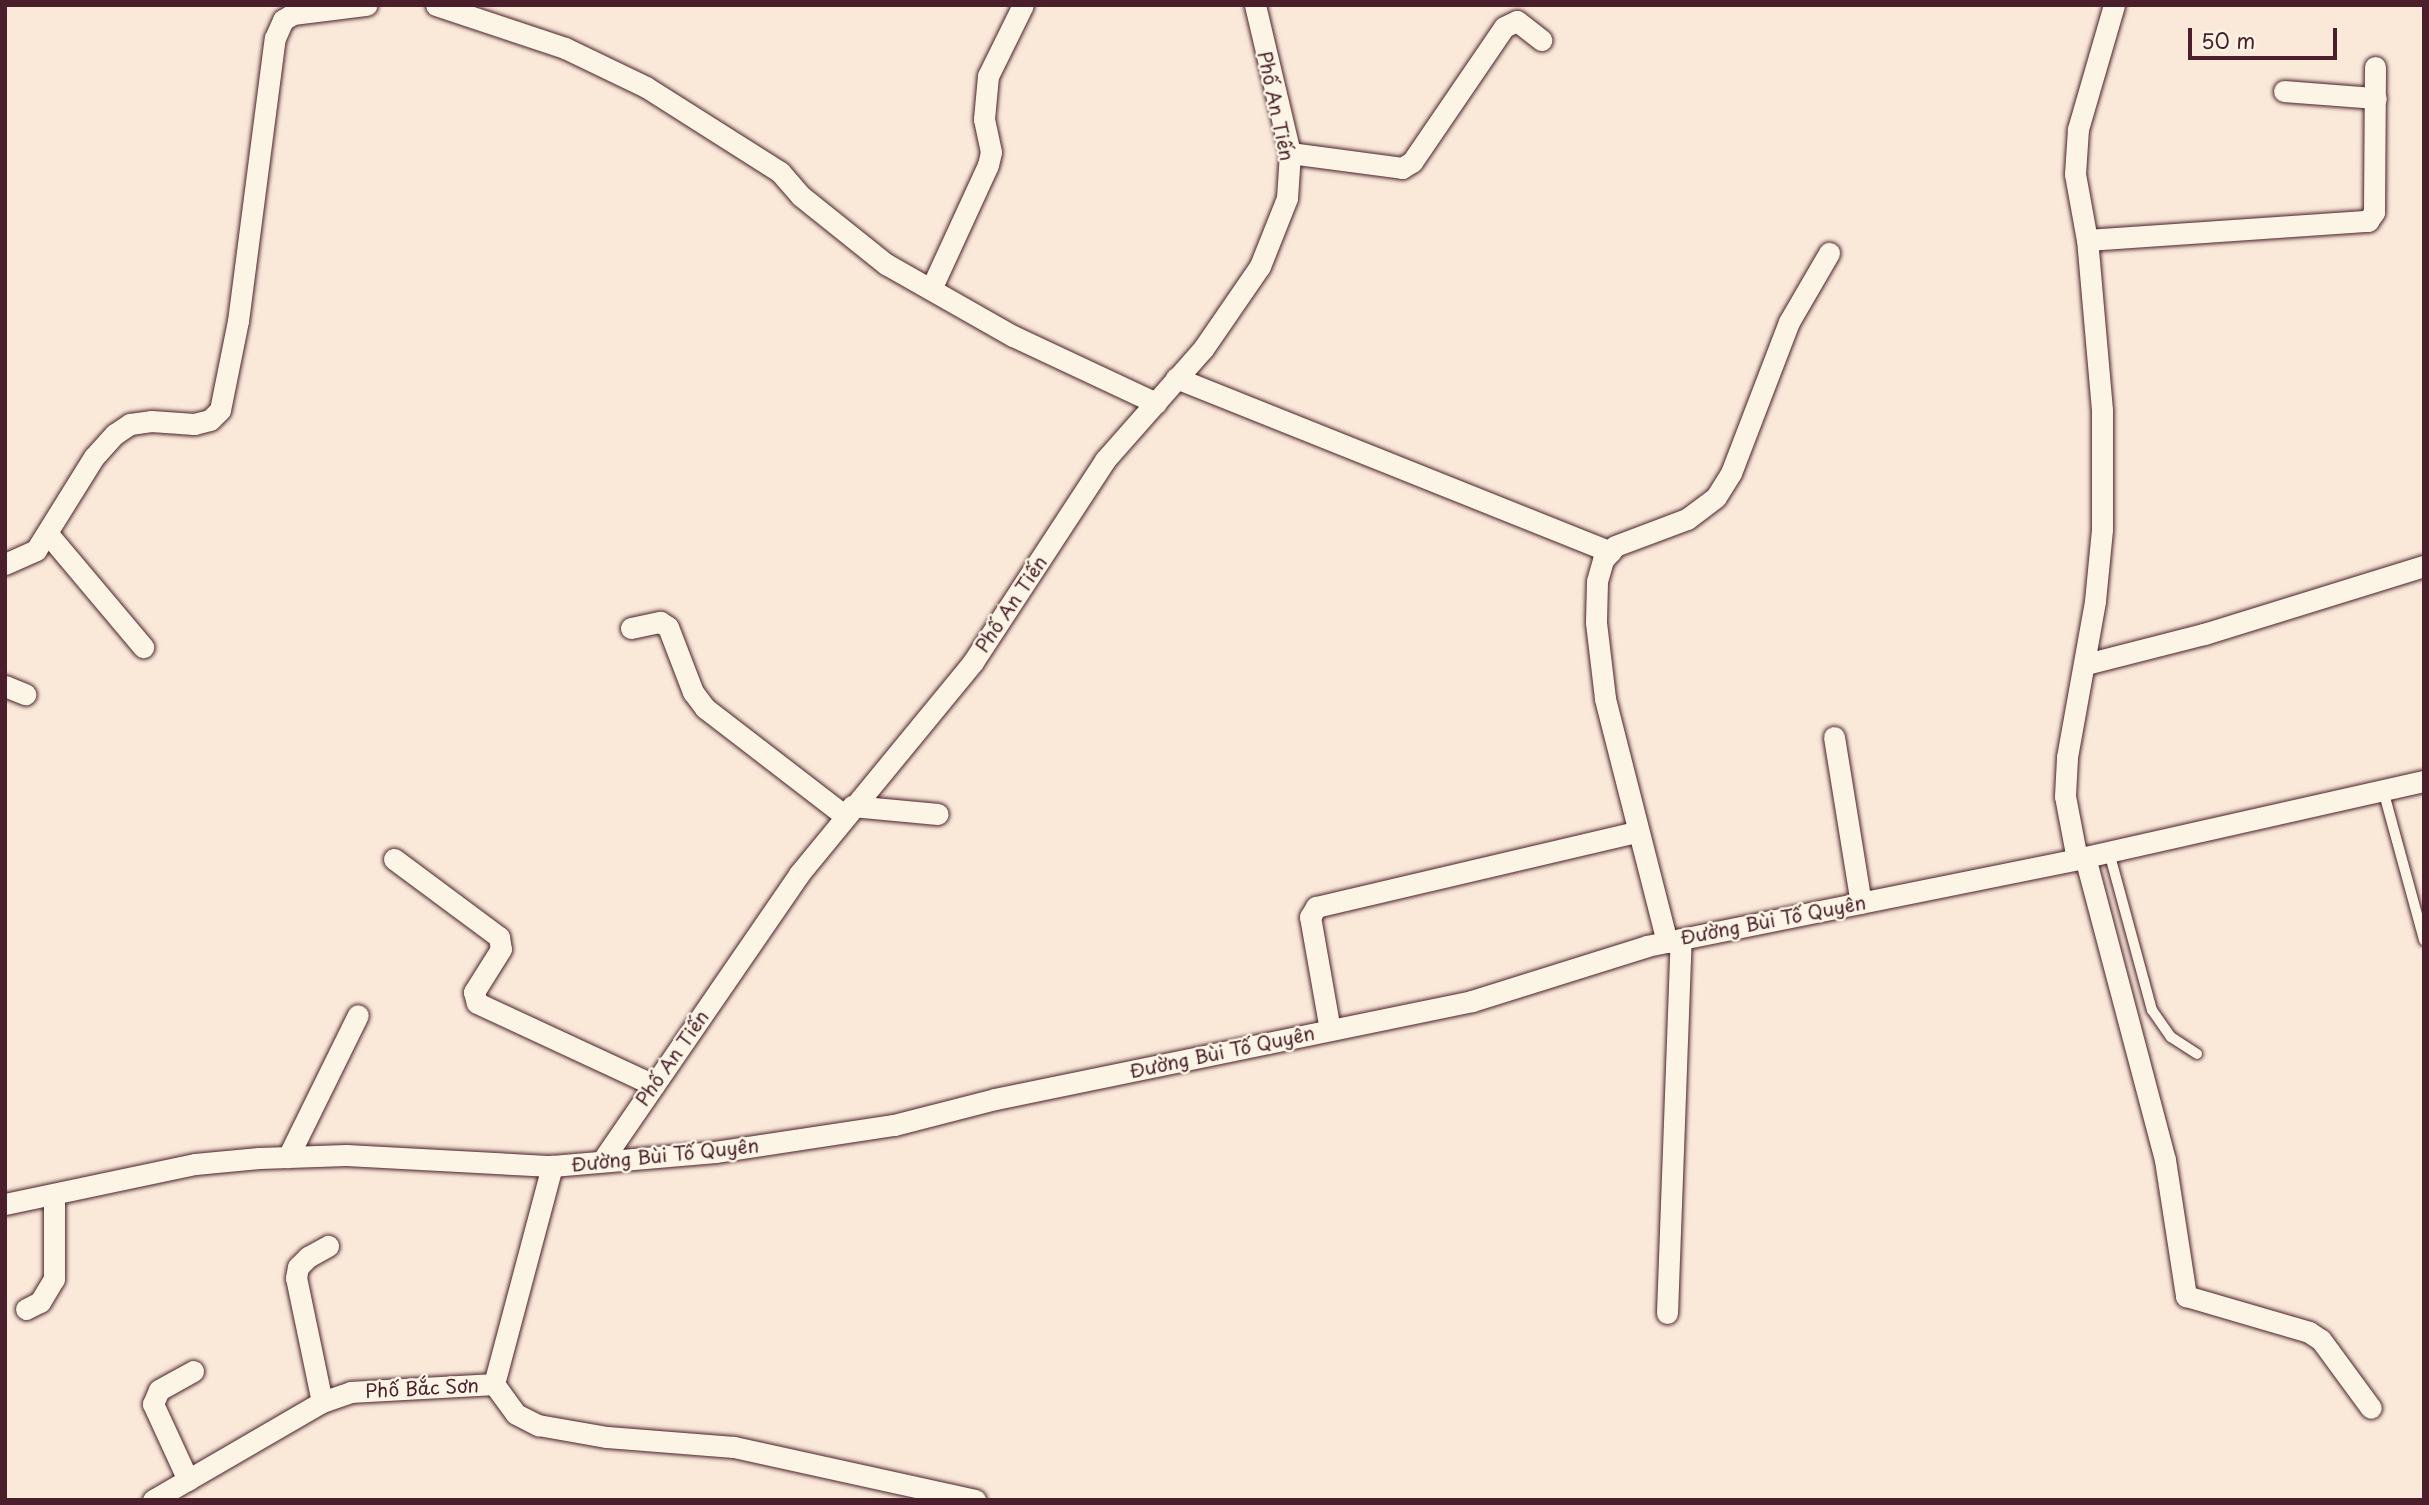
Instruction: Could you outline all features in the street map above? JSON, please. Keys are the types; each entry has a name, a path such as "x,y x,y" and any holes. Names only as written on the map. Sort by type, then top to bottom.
{"street":[{"path":"5,564 26,557 47,534 94,457 115,434 130,424 151,421 194,424 209,420 220,410 239,321 275,38 283,20 293,14 366,5"},
{"path":"436,5 565,48 646,87 734,140 780,172 809,203 886,264 1013,335 1156,403"},
{"path":"931,289 988,165 991,152 984,119 988,76 1023,5"},
{"name":"Phố An Tiến","path":"603,1161 848,810 973,662 1105,460 1203,349 1260,266 1287,198 1290,153 1255,5"},
{"path":"2114,5 2078,130 2075,174 2087,240 2102,410 2102,529 2086,664 2065,783 2081,858 2165,1160 2186,1296 2309,1332 2320,1340 2371,1408"},
{"path":"1290,153 1402,169 1412,162 1504,27 1517,21 1541,40"},
{"path":"2087,240 2368,221 2374,212 2375,67"},
{"path":"2284,91 2376,98"},
{"path":"1667,1313 1674,940 1637,832 1605,698 1596,622 1597,581 1602,560 1610,552 1687,519 1716,497 1731,473 1789,322 1829,253"},
{"path":"1176,378 1610,552"},
{"path":"47,534 143,647"},
{"path":"2086,664 2204,634 2424,566"},
{"path":"631,628 660,622 668,627 693,692 705,708 848,810 938,814"},
{"path":"1834,737 1861,903"},
{"name":"Đường Bùi Tố Quyên","path":"5,1204 54,1196 195,1164 346,1155 552,1166 715,1152 894,1125 995,1100 1472,1001 1674,940 2081,858 2424,781"},
{"path":"1330,1030 1310,917 1316,907 1637,832"},
{"path":"394,859 499,937 501,949 474,992 477,1003 654,1085"},
{"path":"288,1157 358,1015"},
{"name":"Phố Bắc Sơn","path":"153,1500 322,1402 376,1388 494,1384 552,1166"},
{"path":"26,1309 40,1302 54,1279 54,1196"},
{"path":"322,1402 296,1279 308,1257 328,1246"},
{"path":"188,1480 153,1404 159,1390 193,1371"},
{"path":"494,1384 516,1414 538,1425 607,1437 734,1447 975,1500"}],"lane":[{"path":"2383,790 2424,940"},
{"path":"2109,852 2152,1010 2171,1037 2197,1054"}]}
